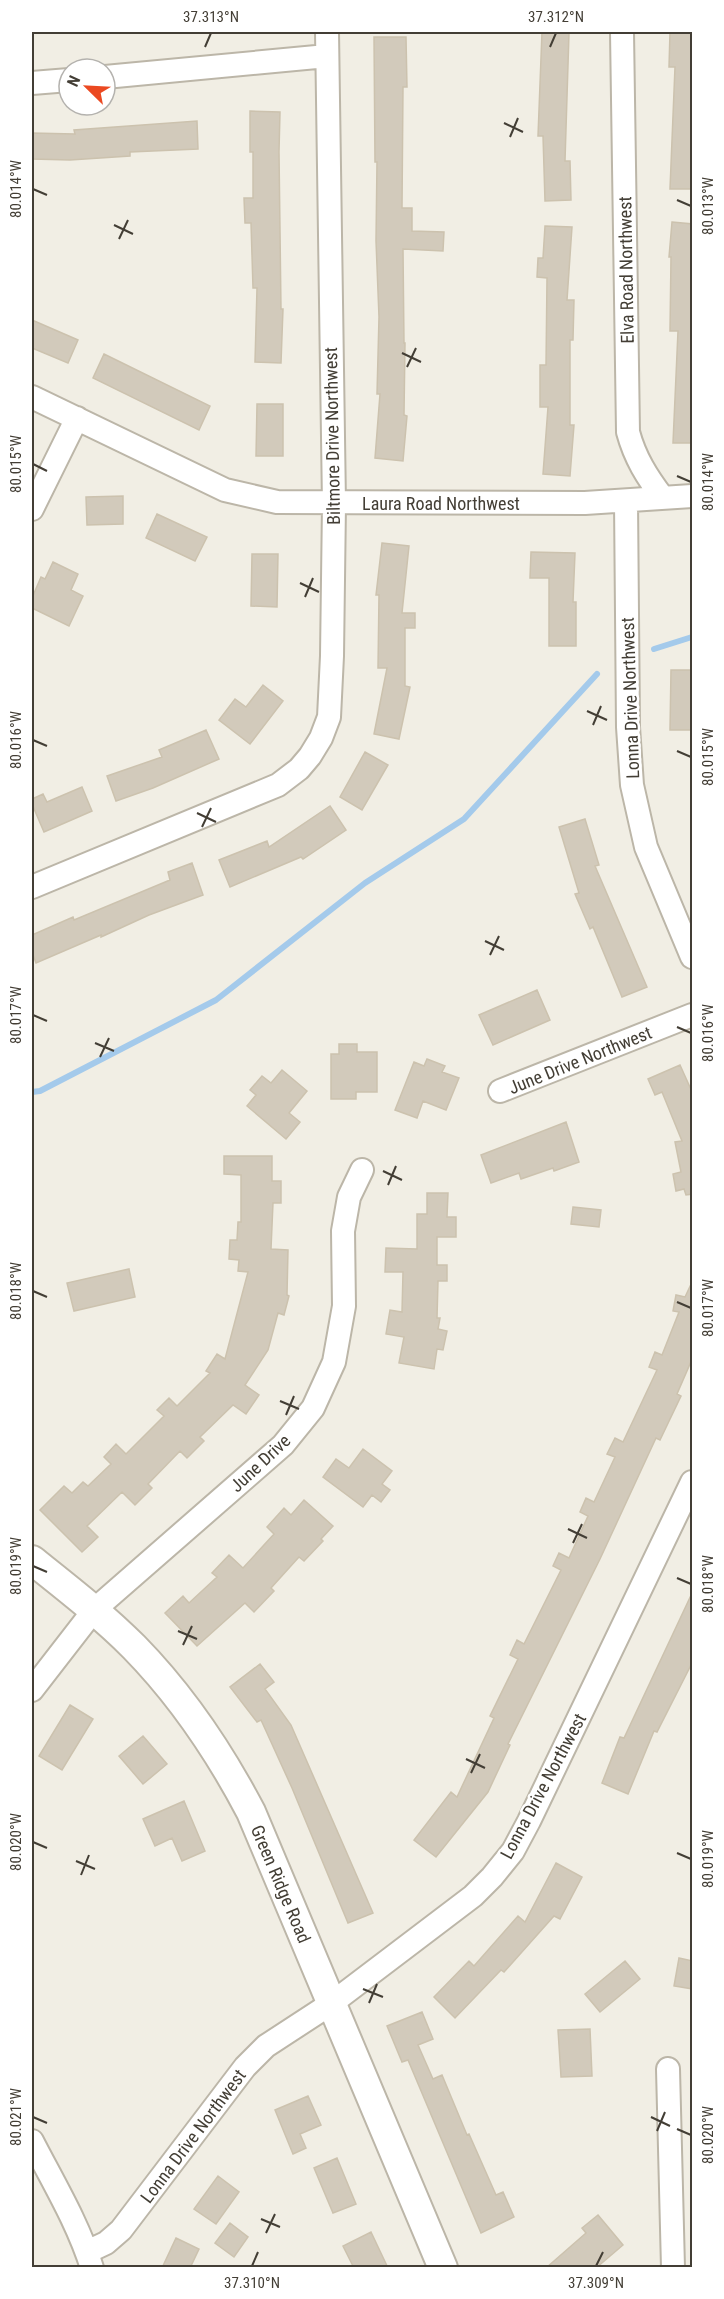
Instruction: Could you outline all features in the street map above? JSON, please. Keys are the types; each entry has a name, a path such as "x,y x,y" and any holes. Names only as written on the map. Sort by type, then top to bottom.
{"street":[{"name":"Biltmore Drive Northwest","path":"32,887 278,785 299,770 321,738 328,717 332,656 334,504 327,32"},
{"name":"Elva Road Northwest","path":"622,32 628,432 634,452 647,477 663,498"},
{"path":"117,75 327,56"},
{"path":"32,82 57,81"},
{"name":"Laura Road Northwest","path":"32,397 225,490 277,502 334,504 585,503 693,496"},
{"path":"32,510 77,418"},
{"name":"Lonna Drive Northwest","path":"626,501 628,727 632,785 646,847 693,957"},
{"name":"June Drive Northwest","path":"500,1091 693,1015"},
{"name":"June Drive","path":"32,1690 94,1610 283,1445 313,1408 334,1362 344,1306 343,1231 349,1197 362,1170"},
{"name":"Lonna Drive Northwest","path":"89,2260 121,2230 245,2067 275,2039 332,2003 473,1896 513,1851 693,1482"},
{"name":"Green Ridge Road","path":"32,1560 94,1610 134,1647 176,1693 227,1767 251,1812 443,2268"},
{"path":"668,2069 673,2268"},
{"path":"32,2141 89,2260"}],"building":[{"path":"542,32 569,33 565,161 570,161 571,200 545,201 543,136 538,136"},
{"path":"670,32 693,32 693,189 670,189 675,67 669,67"},
{"path":"374,37 406,37 407,87 403,87 402,208 412,208 412,231 444,232 443,251 403,249 404,415 407,416 403,461 375,458 380,394 377,394 379,317"},
{"path":"250,111 280,112 281,309 283,309 281,363 255,362 257,288 253,288 251,223 245,223 244,198 253,198"},
{"path":"197,121 198,149 130,152 130,156 70,160 32,159 32,133 75,134 74,130"},
{"path":"672,222 693,224 693,443 673,443 678,331 670,331 671,257 669,257"},
{"path":"545,226 572,227 567,300 574,300 573,340 570,340 570,425 574,425 570,476 543,474 548,407 540,407 540,365 546,365 547,278 537,277 538,258 543,258"},
{"path":"32,320 78,340 68,363 32,348"},
{"path":"104,354 210,406 199,430 93,378"},
{"path":"257,404 283,404 283,456 256,456"},
{"path":"123,496 123,524 87,525 86,497"},
{"path":"157,514 207,537 195,561 146,538"},
{"path":"382,543 409,546 402,613 415,613 415,628 405,628 405,686 410,687 399,739 374,734 387,668 378,668 379,595 376,595"},
{"path":"531,552 575,553 573,602 576,602 576,646 549,646 549,578 530,578"},
{"path":"252,554 278,554 277,607 251,606"},
{"path":"53,562 78,574 71,590 83,596 69,626 32,608 32,598 41,577 45,579"},
{"path":"671,670 693,670 693,730 670,730"},
{"path":"263,685 283,701 250,744 219,720 235,699 246,707"},
{"path":"206,730 219,759 153,788 116,801 107,776 162,757 159,750"},
{"path":"365,752 388,765 362,810 340,797"},
{"path":"82,787 92,811 44,832 32,799 43,794 47,802"},
{"path":"330,806 346,830 303,859 301,857 230,887 219,860 267,841 269,847"},
{"path":"585,819 599,865 595,866 647,987 622,997 593,927 590,929 575,894 579,893 559,827"},
{"path":"192,863 203,895 149,915 36,963 32,952 32,935 170,880 168,872"},
{"path":"537,990 550,1020 493,1045 479,1015"},
{"path":"339,1044 357,1044 357,1052 377,1052 377,1092 356,1092 356,1099 331,1099 331,1054 339,1054"},
{"path":"427,1059 445,1066 442,1072 459,1078 446,1110 423,1101 417,1118 395,1110 414,1062 424,1066"},
{"path":"680,1065 693,1094 693,1194 686,1195 684,1189 676,1191 673,1174 681,1172 675,1142 682,1141 662,1092 655,1095 648,1079"},
{"path":"282,1070 307,1091 289,1113 300,1122 286,1139 247,1106 256,1095 250,1090 262,1076 271,1083"},
{"path":"566,1122 579,1162 521,1179 519,1173 491,1183 481,1155"},
{"path":"224,1156 272,1156 272,1181 281,1181 281,1203 273,1203 271,1249 288,1250 287,1295 289,1296 284,1315 278,1313 268,1350 245,1385 259,1395 246,1414 233,1405 200,1437 204,1441 187,1458 180,1451 148,1484 152,1488 135,1505 122,1492 87,1526 98,1537 82,1552 40,1510 64,1486 72,1493 83,1482 88,1486 111,1464 104,1457 116,1444 126,1454 164,1416 157,1410 169,1398 177,1406 210,1373 206,1371 217,1354 225,1359 248,1272 238,1271 239,1260 229,1259 230,1240 237,1240 238,1222 241,1222 241,1175 224,1174"},
{"path":"427,1193 448,1193 447,1217 456,1217 456,1237 437,1237 437,1265 447,1265 447,1281 438,1281 437,1318 440,1318 438,1329 447,1331 443,1350 437,1349 434,1369 399,1363 404,1337 386,1334 390,1310 402,1312 403,1272 385,1272 386,1248 417,1249 417,1214 427,1214"},
{"path":"573,1207 601,1210 599,1227 571,1224"},
{"path":"129,1269 135,1297 74,1311 67,1283"},
{"path":"693,1280 693,1357 677,1394 681,1396 660,1440 656,1438 600,1559 508,1744 510,1745 488,1792 436,1857 414,1840 451,1792 457,1797 494,1718 490,1716 518,1659 510,1655 517,1640 524,1644 561,1570 553,1566 559,1553 569,1558 588,1516 580,1512 586,1498 594,1502 615,1457 607,1454 615,1438 623,1442 657,1370 649,1367 655,1352 662,1355 679,1312 673,1311 676,1295 685,1297"},
{"path":"363,1449 392,1471 382,1484 390,1490 381,1502 372,1495 363,1507 323,1477 336,1459 349,1468"},
{"path":"304,1500 333,1526 321,1539 323,1541 304,1561 299,1557 271,1588 274,1591 254,1612 245,1603 197,1646 165,1613 183,1596 189,1603 217,1577 212,1573 229,1555 243,1568 274,1534 267,1527 284,1508 291,1515"},
{"path":"693,1591 693,1661 657,1732 654,1731 628,1794 602,1783 620,1737 624,1738"},
{"path":"260,1664 274,1682 265,1689 291,1725 373,1913 348,1923 261,1720 257,1722 230,1687"},
{"path":"70,1705 93,1719 62,1770 39,1756"},
{"path":"143,1736 167,1764 143,1784 119,1756"},
{"path":"184,1801 205,1851 182,1861 172,1838 155,1846 143,1819"},
{"path":"556,1863 582,1877 560,1919 554,1916 504,1972 501,1970 455,2018 434,1997 469,1961 474,1966 518,1916 525,1922"},
{"path":"679,1958 693,1961 693,1989 674,1986"},
{"path":"625,1961 640,1979 600,2012 585,1994"},
{"path":"422,2012 433,2039 418,2045 433,2079 442,2075 467,2135 469,2134 496,2195 503,2192 514,2217 481,2233 408,2060 402,2062 387,2026"},
{"path":"590,2029 592,2076 561,2077 558,2030"},
{"path":"308,2096 321,2125 300,2134 306,2148 293,2154 275,2110"},
{"path":"337,2158 356,2204 333,2213 314,2168"},
{"path":"218,2176 239,2192 216,2224 194,2209"},
{"path":"598,2215 623,2245 596,2268 546,2268 586,2233 582,2228"},
{"path":"230,2223 248,2237 234,2257 215,2243"},
{"path":"371,2232 388,2268 354,2268 343,2246"},
{"path":"176,2238 199,2249 190,2268 162,2268"}],"waterway":[{"path":"654,649 692,637"},
{"path":"32,1092 40,1091 216,1000 365,883 464,819 597,674"}]}
